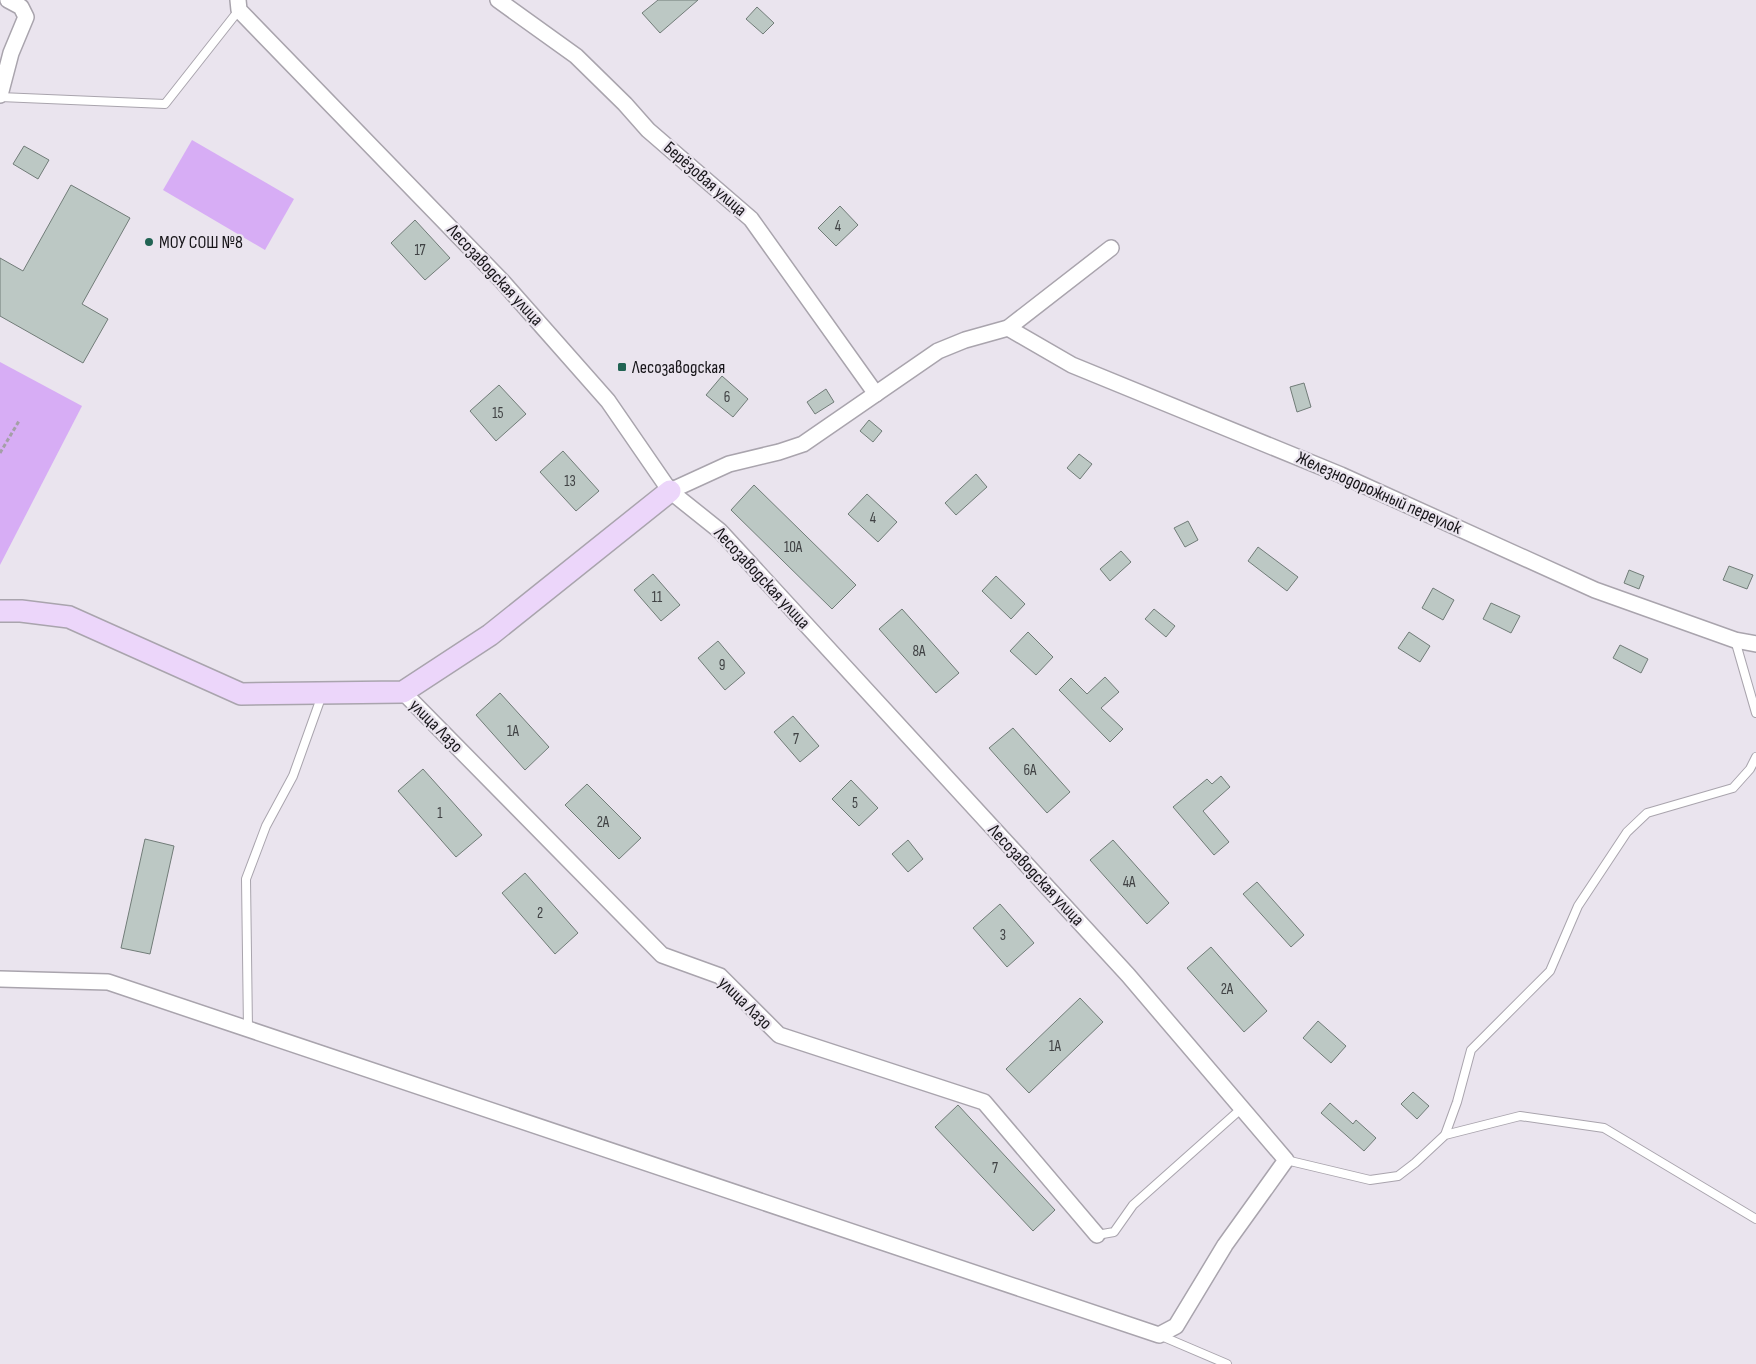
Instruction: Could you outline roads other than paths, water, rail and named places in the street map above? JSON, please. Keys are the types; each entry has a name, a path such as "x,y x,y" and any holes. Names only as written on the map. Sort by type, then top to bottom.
{"street":[{"path":"0,96 11,53 26,17 21,7 8,0"},
{"name":"Берёзовая улица","path":"498,0 576,56 625,104 648,130 751,218 876,394"},
{"name":"Лесозаводская улица","path":"238,5 502,280 608,401 670,491 720,531 1128,975 1286,1160"},
{"path":"0,611 21,611 69,617 241,694 403,692 490,635 670,491 729,464 779,452 802,444 938,351 965,340 1008,328 1111,248"},
{"name":"Железнодорожный переулок","path":"1008,328 1072,365 1341,475 1595,590 1735,640 1756,644"},
{"name":"улица Лазо","path":"403,692 662,955 720,976 779,1035 984,1102 1097,1235"},
{"path":"0,979 108,982 1159,1335 1176,1326 1224,1245 1286,1160"}],"lane":[{"path":"0,96 166,104 238,5"},
{"path":"1735,640 1756,713"},
{"path":"248,1029 246,879 266,826 293,776 322,693"},
{"path":"1445,1135 1457,1102 1471,1050 1550,971 1578,906 1627,832 1647,813 1732,788 1750,769 1756,757"},
{"path":"1097,1235 1114,1232 1133,1205 1242,1108"},
{"path":"1286,1160 1370,1180 1398,1176 1445,1135 1520,1116 1604,1128 1756,1219"},
{"path":"1159,1335 1227,1364"}],"place":[{"name":"МОУ СОШ №8","path":"149,242"},
{"name":"Лесозаводская","path":"622,367"}]}
